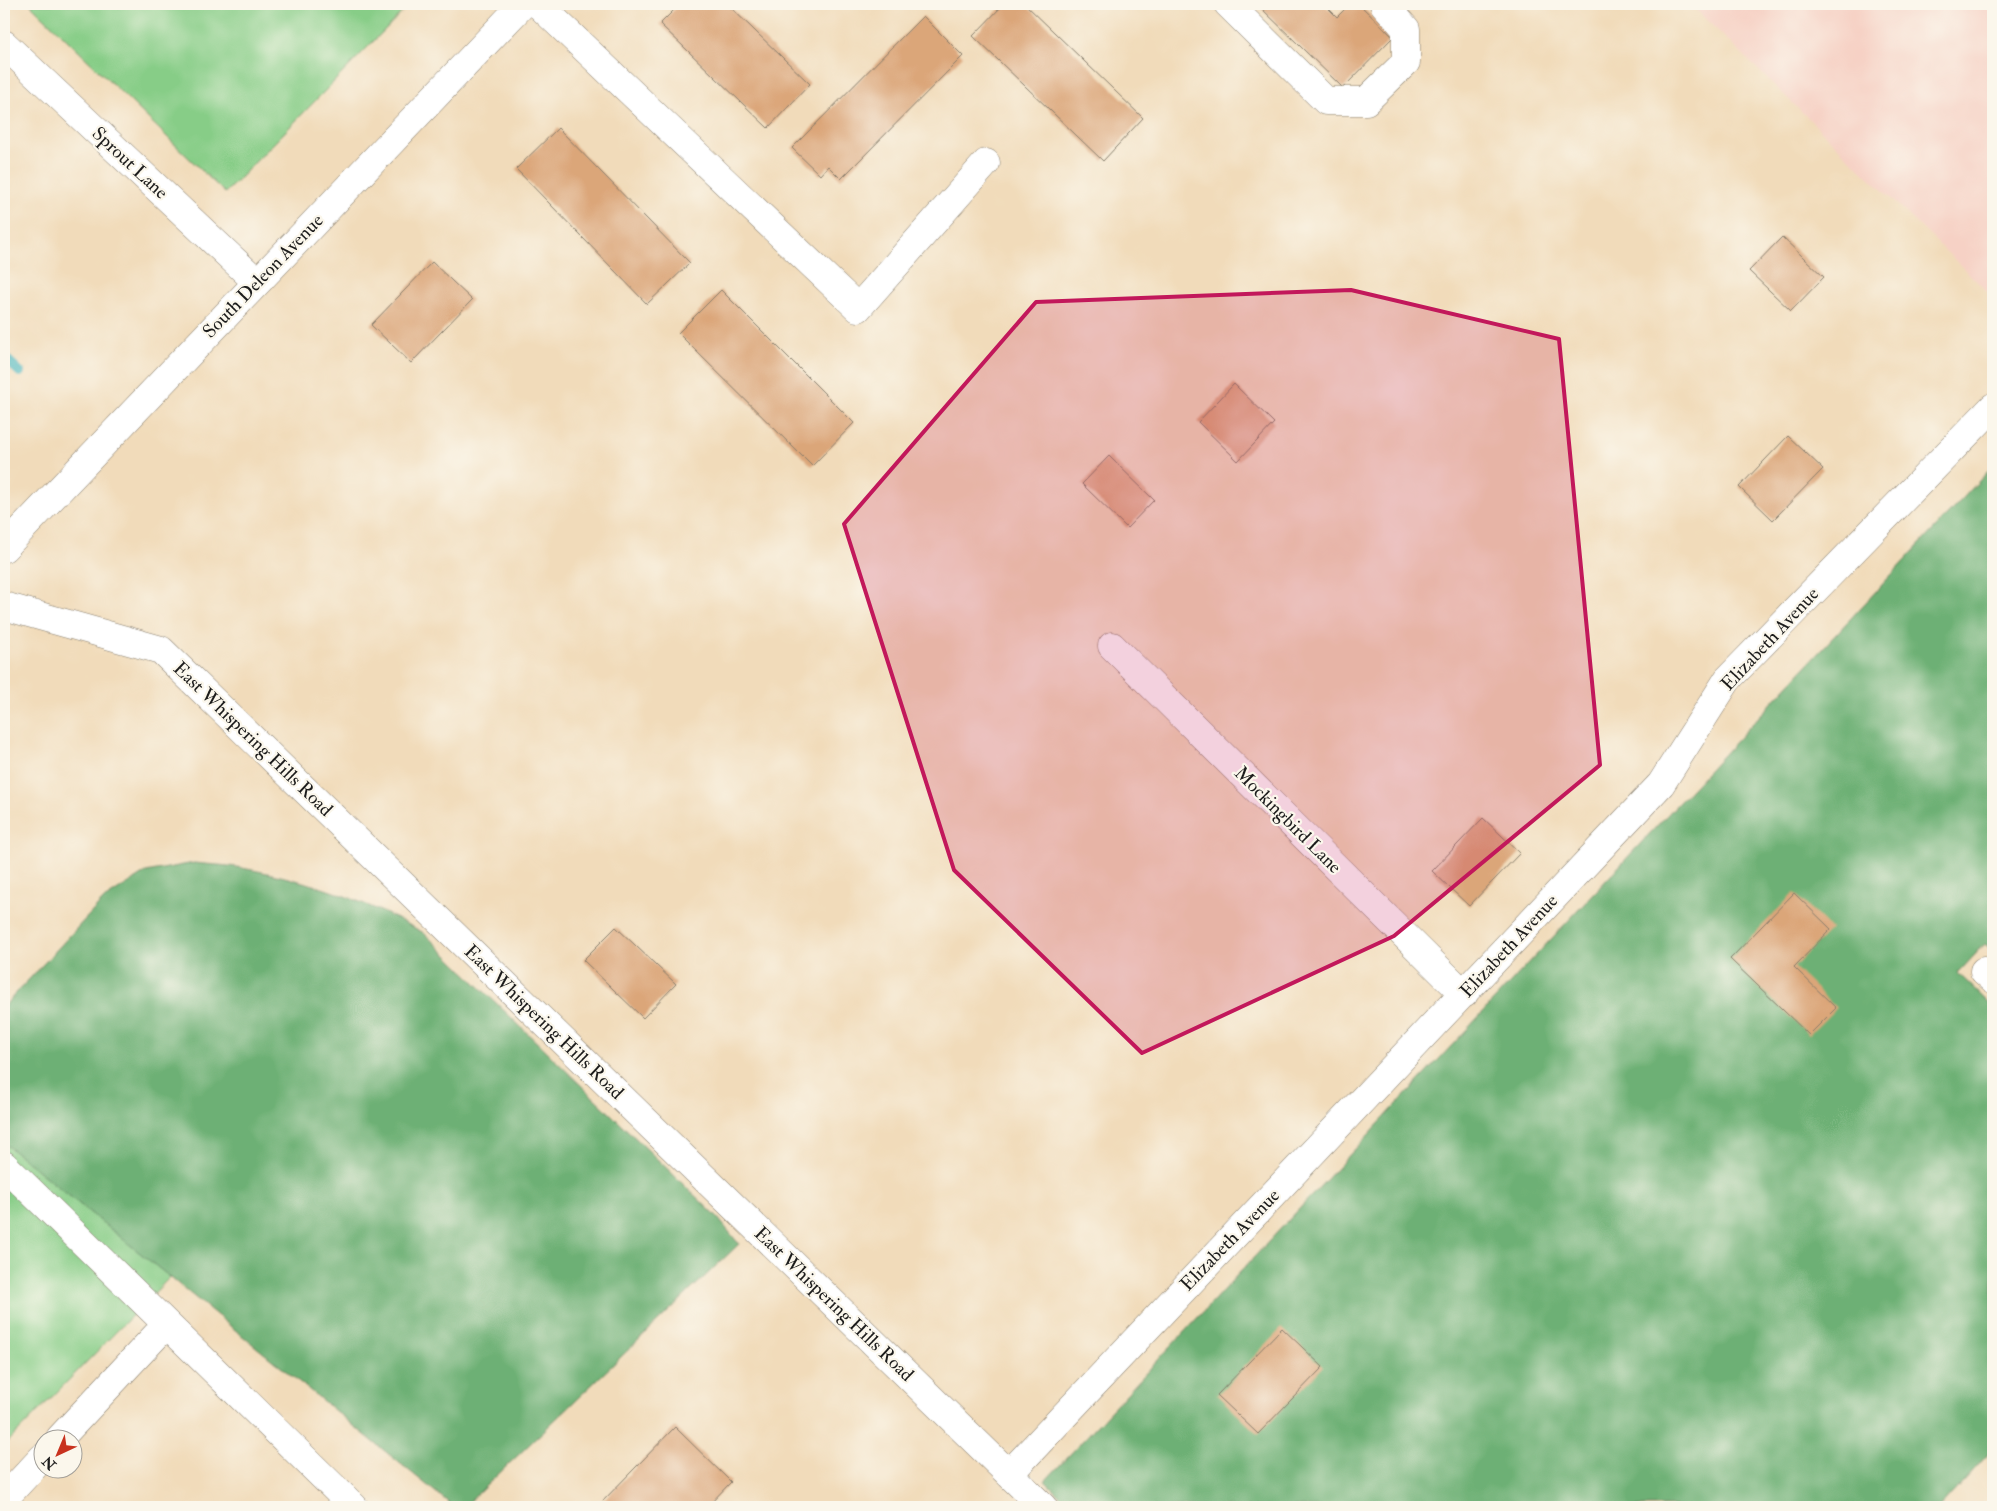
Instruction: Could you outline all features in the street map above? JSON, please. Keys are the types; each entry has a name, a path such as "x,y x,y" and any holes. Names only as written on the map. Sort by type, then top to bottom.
{"street":[{"name":"South Deleon Avenue","path":"4,548 523,4"},
{"path":"538,4 858,308 986,163"},
{"path":"1228,4 1326,101 1366,101 1406,62 1406,30 1384,4"},
{"name":"Sprout Lane","path":"4,44 257,282"},
{"name":"Elizabeth Avenue","path":"1008,1474 1661,784 1728,679 1993,407"},
{"name":"East Whispering Hills Road","path":"4,606 161,650 1043,1507"},
{"name":"Mockingbird Lane","path":"1112,646 1464,994"},
{"path":"4,1165 354,1507"},
{"path":"69,1428 166,1325"},
{"path":"4,1499 32,1469"}],"highlighted area":[{"path":"1351,290 1559,339 1600,765 1394,936 1142,1053 954,870 844,524 1036,302"}],"shaded area":[{"path":"1690,4 1993,4 1993,297"}],"green space":[{"path":"30,4 410,4 225,193"},
{"path":"1993,466 1993,951 1985,944 1958,973 1993,1007 1993,1449 1940,1507 1072,1507 1045,1481"},
{"path":"194,863 241,868 316,886 382,911 424,933 717,1217 739,1244 464,1507 454,1507 4,1143 4,1006 104,899 146,872"},
{"path":"4,1143 170,1277 4,1446"}],"building":[{"path":"680,4 727,4 810,84 768,128 660,24"},
{"path":"1004,4 1025,4 1143,118 1103,161 973,36"},
{"path":"1257,4 1324,4 1337,17 1350,4 1359,4 1393,37 1343,88"},
{"path":"923,16 963,56 841,179 828,166 820,175 792,148"},
{"path":"558,128 690,263 647,304 516,169"},
{"path":"1782,237 1824,277 1791,311 1749,271"},
{"path":"432,262 472,300 411,363 371,325"},
{"path":"721,290 854,423 812,466 678,333"},
{"path":"1234,384 1274,423 1238,461 1198,422"},
{"path":"1788,436 1823,469 1773,520 1739,487"},
{"path":"1109,456 1154,500 1127,528 1082,484"},
{"path":"1483,818 1520,853 1469,906 1432,871"},
{"path":"1794,893 1831,929 1794,967 1836,1008 1809,1035 1730,959"},
{"path":"616,927 676,984 643,1018 583,960"},
{"path":"1282,1328 1323,1367 1258,1434 1217,1395"},
{"path":"675,1427 731,1482 707,1507 597,1507"}],"waterway":[{"path":"4,357 20,372"}]}
